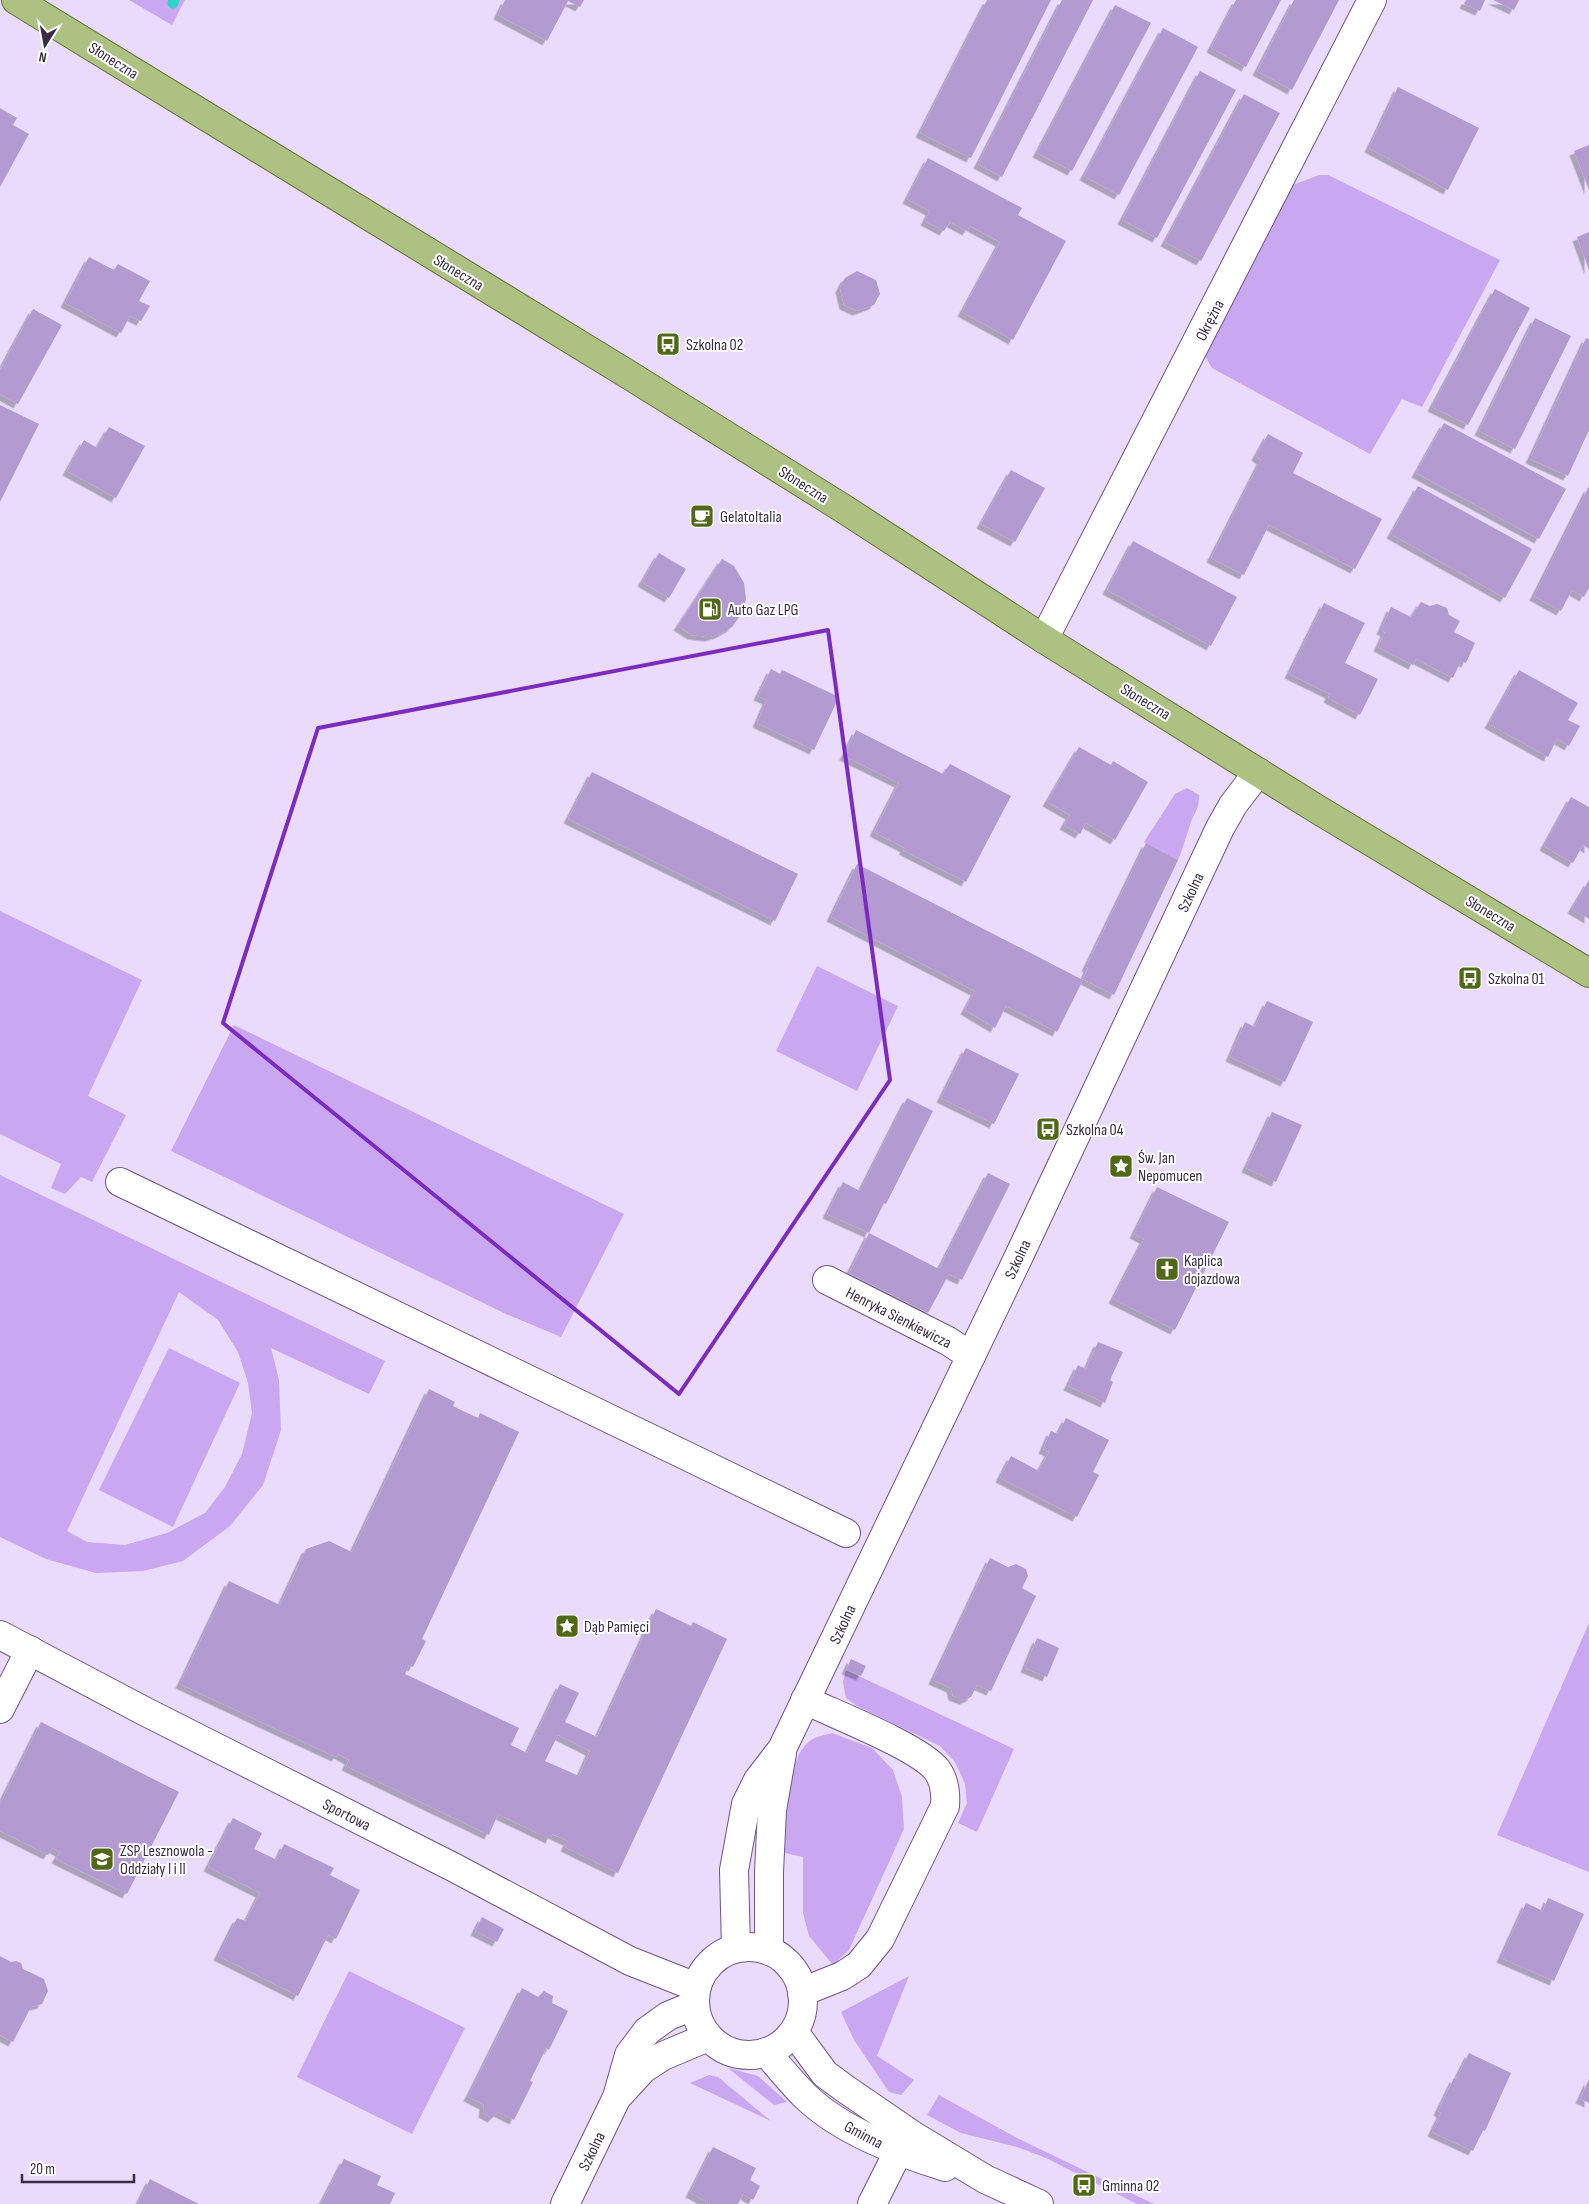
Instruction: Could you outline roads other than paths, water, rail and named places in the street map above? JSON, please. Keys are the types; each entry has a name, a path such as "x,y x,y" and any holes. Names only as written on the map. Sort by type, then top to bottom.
{"main road":[{"name":"Słoneczna","path":"16,0 666,397 1044,639 1258,772 1589,973"}],"street":[{"name":"Okrężna","path":"1044,639 1372,0"},
{"name":"Szkolna","path":"736,1948 734,1870 746,1804 758,1780 782,1749 971,1356 1220,828 1233,805 1258,772"},
{"path":"120,1182 846,1533"},
{"name":"Henryka Sienkiewicza","path":"827,1280 948,1341 971,1356"},
{"name":"Sportowa","path":"0,1635 146,1712 453,1867 696,1996"},
{"path":"0,1709 30,1650"},
{"path":"802,1992 842,1976 859,1964 880,1939 945,1806 946,1788 936,1770 914,1752 805,1700"},
{"name":"Szkolna","path":"769,1951 769,1872 772,1810 782,1749"},
{"path":"736,1948 758,1948 778,1955 792,1967 801,1984 802,2012 794,2032 781,2044 766,2052 746,2055 730,2052 708,2037 698,2021 696,1996 703,1972 715,1958 736,1948"},
{"name":"Szkolna","path":"564,2204 617,2097 629,2055 647,2031 696,1996"},
{"name":"Gminna","path":"794,2032 825,2074 914,2136 985,2179 1039,2204"},
{"name":"Szkolna","path":"617,2097 643,2069 663,2056 708,2037"},
{"name":"Gminna","path":"766,2052 805,2096 830,2116 898,2152 985,2179"},
{"path":"872,2204 898,2152"}],"place":[{"name":"Szkolna 02","path":"668,344"},
{"name":"GelatoItalia","path":"702,516"},
{"name":"Auto Gaz LPG","path":"710,609"},
{"name":"Szkolna 01","path":"1470,978"},
{"name":"Szkolna 04","path":"1048,1129"},
{"name":"Św. Jan Nepomucen","path":"1121,1166"},
{"name":"Kaplica dojazdowa","path":"1167,1269"},
{"name":"Dąb Pamięci","path":"567,1626"},
{"name":"ZSP Lesznowola - Oddziały I i II","path":"102,1859"},
{"name":"Gminna 02","path":"1084,2185"}]}
